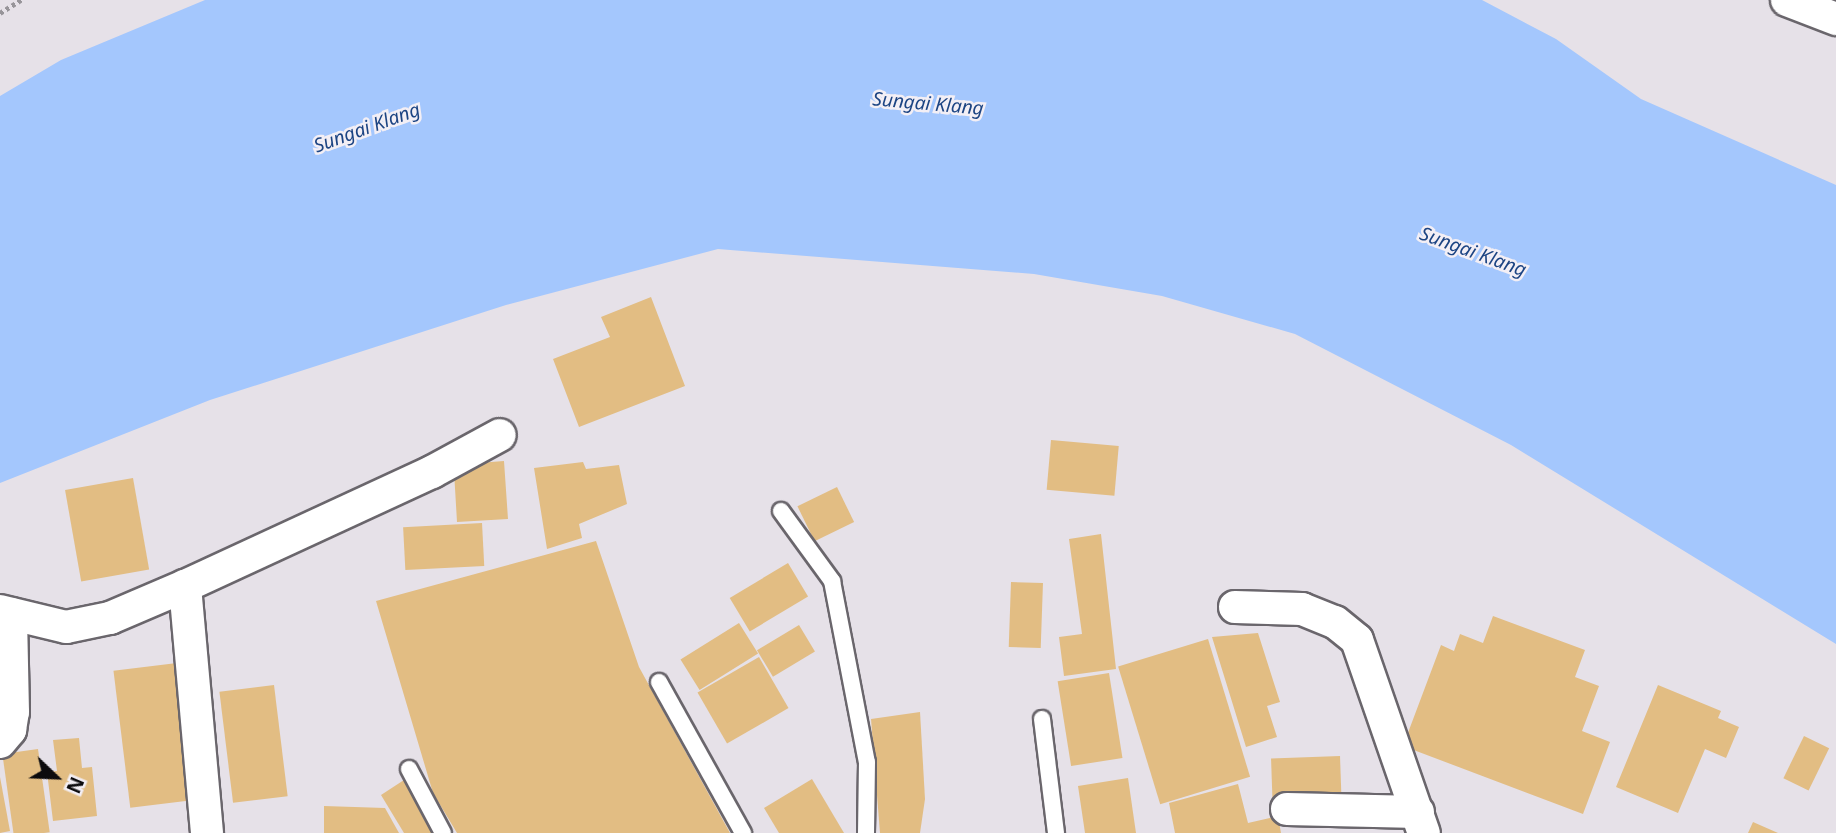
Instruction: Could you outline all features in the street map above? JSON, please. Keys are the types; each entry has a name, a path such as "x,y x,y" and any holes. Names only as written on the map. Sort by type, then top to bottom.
{"street":[{"path":"1787,0 1836,19"},
{"path":"0,742 10,730 13,712 5,612 66,627 110,618 432,472 500,435"},
{"path":"185,586 207,833"},
{"path":"1235,607 1302,609 1335,622 1357,640 1421,823 1287,810"}],"lane":[{"path":"781,511 832,581 867,762 866,833"},
{"path":"659,682 743,833"},
{"path":"1042,719 1056,833"},
{"path":"409,769 443,833"}],"path":[{"path":"0,13 21,0"}],"water":[{"name":"Sungai Klang","path":"205,0 1482,0 1556,39 1641,99 1836,185 1836,644 1511,445 1295,334 1162,296 1034,274 718,249 506,305 210,400 0,483 0,96 61,60"}],"building":[{"path":"651,297 685,386 579,427 553,359 610,337 601,317"},
{"path":"1051,440 1119,446 1114,496 1047,490"},
{"path":"453,454 478,463 504,461 508,519 457,522"},
{"path":"583,462 586,469 619,465 627,504 579,524 582,538 547,549 534,468"},
{"path":"133,478 149,570 81,582 65,490"},
{"path":"837,487 854,522 815,541 797,506"},
{"path":"482,523 484,566 405,570 403,527"},
{"path":"1101,534 1116,669 1064,676 1059,637 1082,634 1069,539"},
{"path":"596,541 639,667 730,833 457,833 433,793 376,601"},
{"path":"788,563 808,596 750,631 730,598"},
{"path":"1011,582 1043,583 1041,648 1009,647"},
{"path":"1493,616 1585,650 1575,677 1599,686 1582,731 1610,742 1583,814 1403,746 1441,645 1454,651 1460,634 1483,643"},
{"path":"739,623 758,654 700,690 680,660"},
{"path":"799,625 815,652 773,677 757,650"},
{"path":"1258,633 1280,702 1267,706 1277,737 1246,747 1212,637"},
{"path":"1208,639 1250,777 1160,804 1118,666"},
{"path":"759,657 789,708 727,744 698,692"},
{"path":"177,663 194,800 130,808 113,671"},
{"path":"1109,673 1122,758 1071,766 1058,681"},
{"path":"274,685 288,796 233,803 219,692"},
{"path":"1658,685 1721,711 1718,718 1739,727 1726,758 1705,749 1678,813 1616,787"},
{"path":"920,712 925,799 920,833 880,833 871,719"},
{"path":"1804,736 1829,748 1809,791 1783,778"},
{"path":"79,738 82,768 92,767 97,816 53,821 47,772 57,771 53,740"},
{"path":"38,749 50,832 13,833 2,754"},
{"path":"1340,756 1342,806 1273,808 1271,758"},
{"path":"0,777 10,831 0,833"},
{"path":"1128,778 1136,833 1085,833 1078,786"},
{"path":"812,779 844,833 779,833 764,808"},
{"path":"404,780 436,833 404,833 381,795"},
{"path":"1238,784 1248,823 1278,816 1281,833 1175,833 1169,803"},
{"path":"324,806 385,808 399,833 324,833"},
{"path":"1753,822 1778,833 1748,833"}]}
